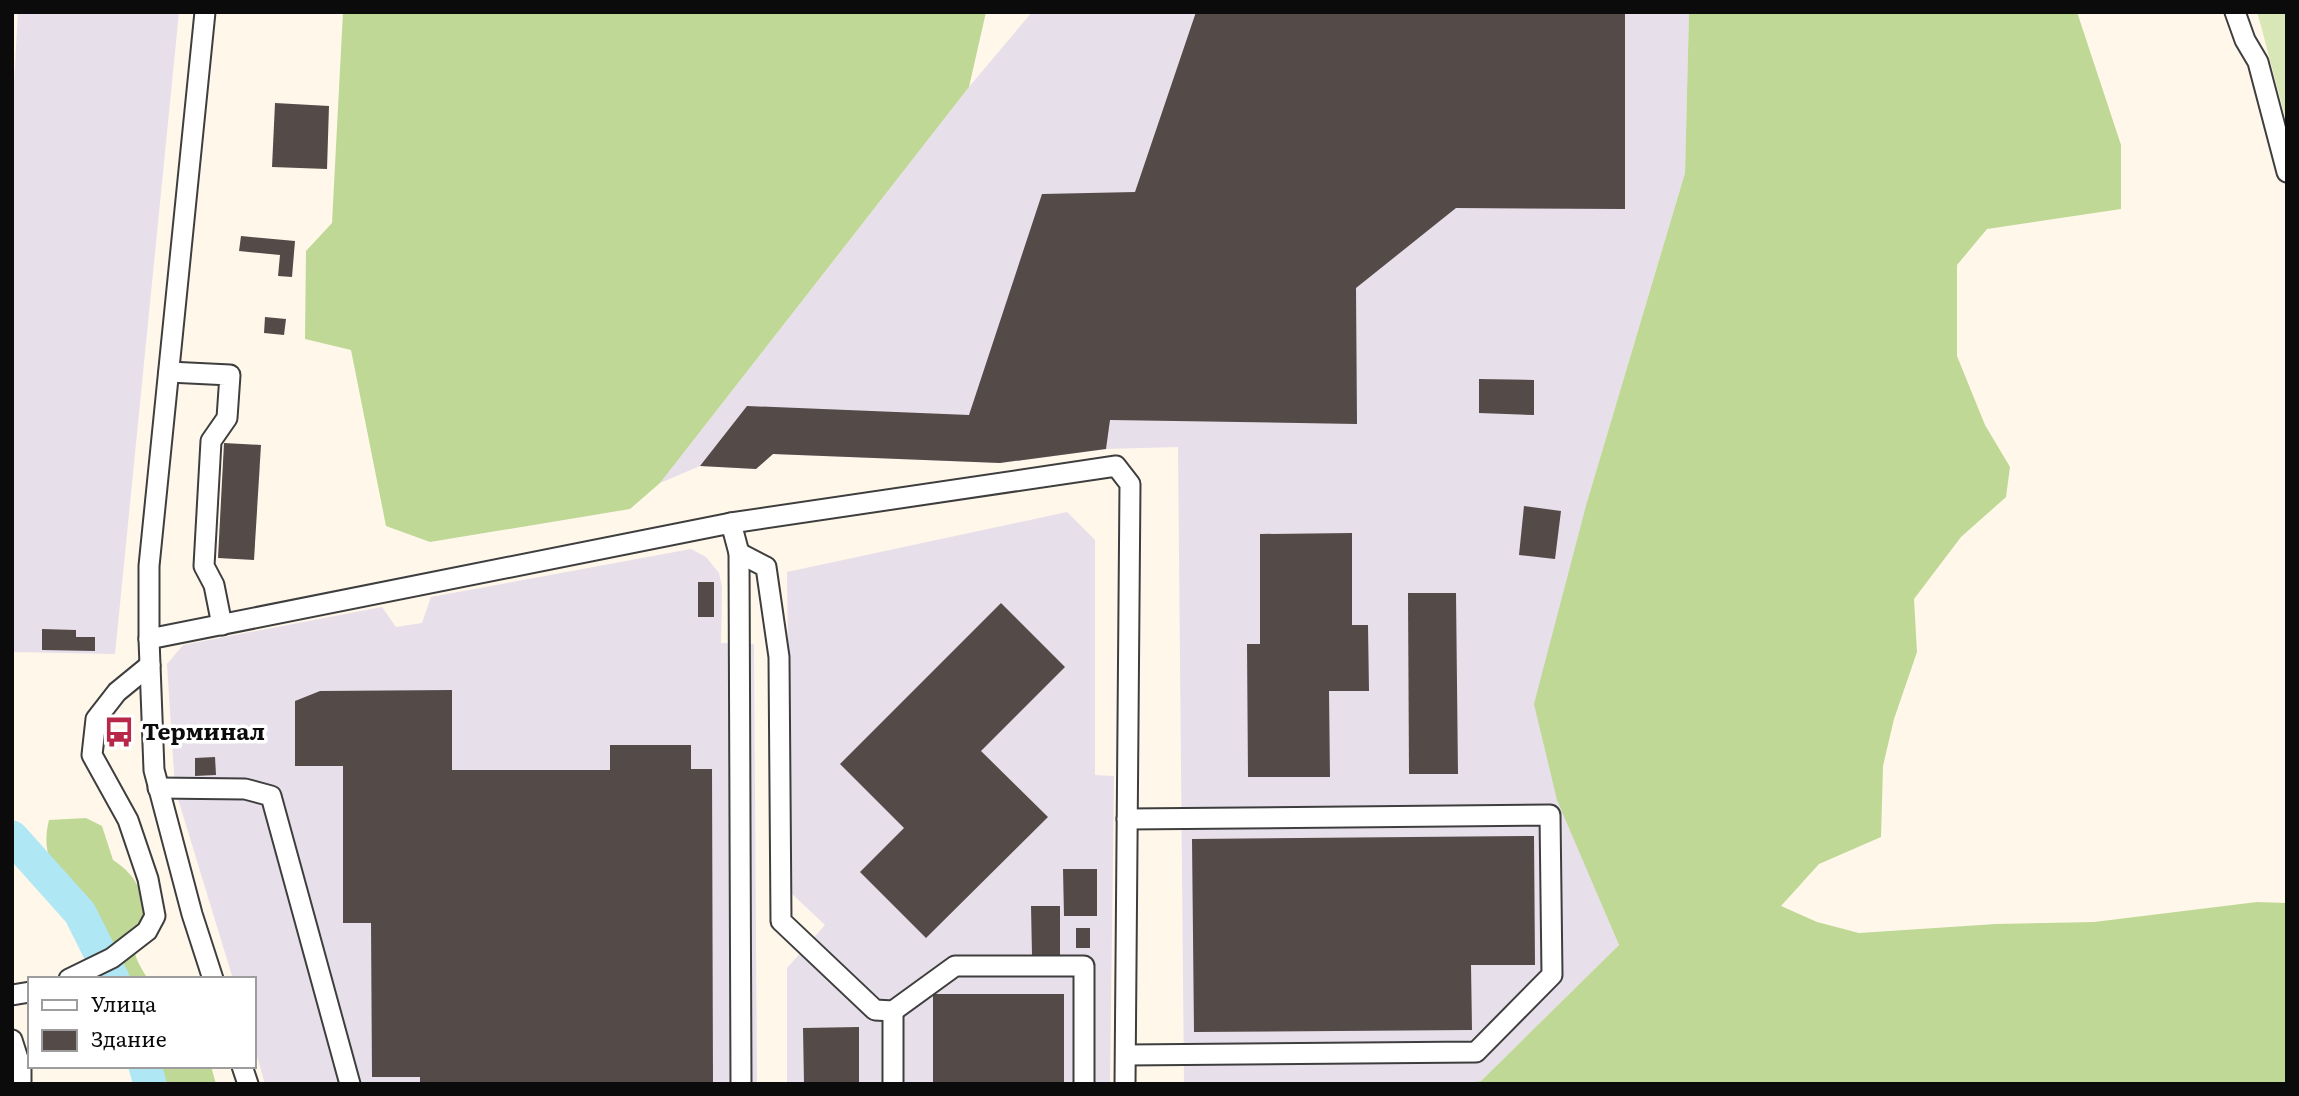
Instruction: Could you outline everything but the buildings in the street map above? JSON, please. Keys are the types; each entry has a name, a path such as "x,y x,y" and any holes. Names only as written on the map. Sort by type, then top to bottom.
{"street":[{"path":"205,12 149,566 149,639 154,770 212,977"},
{"path":"2235,12 2245,40 2258,62 2287,172"},
{"path":"169,372 230,375 227,418 211,441 204,566 214,585 222,625"},
{"path":"149,639 731,523 1116,466 1130,484 1125,1084"},
{"path":"731,523 739,553 741,1084"},
{"path":"739,553 766,567 779,657 781,921 875,1010 893,1011 955,966 1084,966 1084,1084"},
{"path":"73,977 112,958 147,931 155,916 148,879 128,820 92,755 96,719 117,692 137,673 150,666"},
{"path":"158,788 245,789 271,796 350,1084"},
{"path":"1126,1055 1476,1052 1552,975 1550,815 1127,819"},
{"path":"892,1084 893,1011"},
{"path":"12,1040 21,1068 21,1084"}],"shaded area":[{"path":"18,12 179,12 115,654 12,652 12,119"},
{"path":"1032,12 1689,12 1685,173 1587,502 1558,800 1619,945 1481,1081 1459,1084 1184,1084 1178,447 1106,449 1000,463 773,454 756,469 700,466 660,483 969,87"},
{"path":"1067,512 1095,540 1095,775 1114,776 1110,1084 787,1084 787,968 825,925 791,893 787,572"},
{"path":"691,549 706,557 719,573 722,587 721,643 754,644 757,1084 265,1084 256,1053 256,977 232,977 175,789 167,664 183,645 382,607 396,627 422,623 431,597"}],"green space":[{"path":"343,12 986,12 969,87 660,483 630,509 430,542 386,526 351,350 305,339 306,251 332,223"},
{"path":"1689,12 2077,12 2121,145 2121,209 1987,229 1957,265 1957,356 1985,425 2010,467 2006,497 1961,537 1914,599 1917,652 1894,719 1883,766 1881,837 1819,864 1781,906 1817,922 1859,933 1996,924 2094,922 2257,902 2287,903 2287,1084 1459,1084 1481,1081 1619,945 1557,800 1534,704 1587,502 1685,173"},
{"path":"2257,12 2287,12 2287,124 2261,26"},
{"path":"86,818 102,826 113,860 134,880 142,895 147,923 137,938 135,951 147,977 123,977 98,924 60,877 48,853 46,838 49,820"},
{"path":"153,1068 212,1068 216,1084 157,1084"}],"waterway":[{"path":"12,837 80,913 112,977"},
{"path":"146,1068 150,1084"}],"place":[{"name":"Терминал","path":"119,732"}]}
